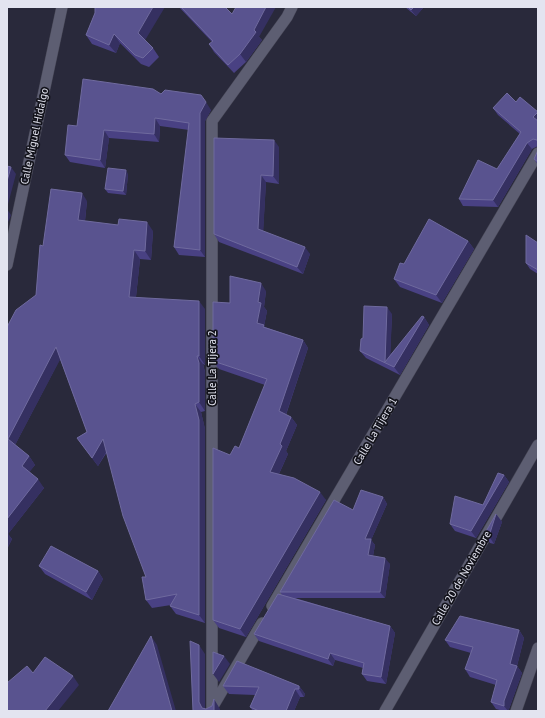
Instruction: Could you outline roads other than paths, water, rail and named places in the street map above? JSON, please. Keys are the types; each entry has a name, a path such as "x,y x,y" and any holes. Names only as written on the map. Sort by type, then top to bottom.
{"street":[{"name":"Calle Miguel Hidalgo","path":"7,265 62,7"},
{"name":"Calle La Tijera 2","path":"212,710 212,121 287,17 292,7"},
{"name":"Calle La Tijera 1","path":"212,710 538,153"},
{"name":"Calle 20 de Noviembre","path":"385,711 538,445"},
{"path":"516,711 538,648"}]}
